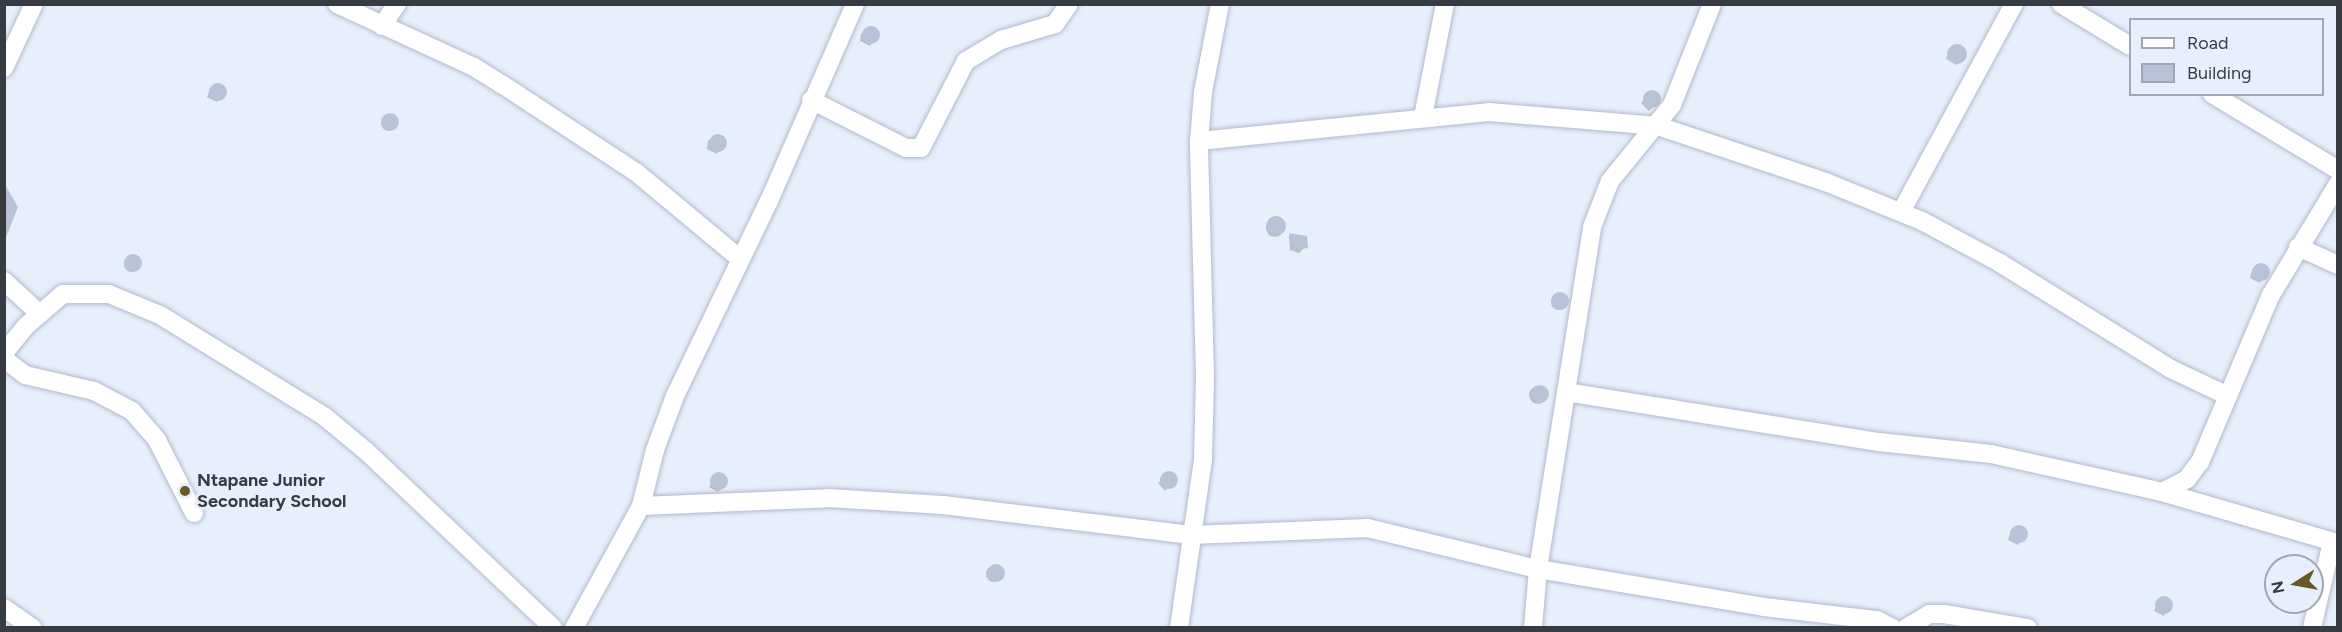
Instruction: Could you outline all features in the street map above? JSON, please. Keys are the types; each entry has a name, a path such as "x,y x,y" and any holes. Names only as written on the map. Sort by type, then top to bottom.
{"street":[{"path":"4,68 34,4"},
{"path":"337,4 474,67 503,85 637,173 739,258"},
{"path":"382,26 397,4"},
{"path":"574,627 641,507 655,450 675,396 739,258 769,201 811,100 855,4"},
{"path":"811,100 906,148 921,148 966,61 1001,40 1055,24 1069,4"},
{"path":"1179,627 1203,459 1205,375 1199,141 1203,92 1221,4"},
{"path":"1423,117 1444,4"},
{"path":"1533,627 1538,569 1592,227 1600,199 1610,181 1658,126 1682,84 1712,4"},
{"path":"1900,212 2014,4"},
{"path":"2061,4 2129,45"},
{"path":"2215,96 2337,170"},
{"path":"1199,141 1368,126 1423,117 1532,113 1658,126 1828,183 1900,212 2000,263 2171,369 2228,396"},
{"path":"2162,492 2187,479 2200,462 2271,296 2298,246 2337,184"},
{"path":"2298,246 2337,265"},
{"path":"4,281 40,314"},
{"path":"4,353 40,314 63,294 109,294 160,315 216,346 325,417 366,451 553,627"},
{"path":"4,359 25,375 94,391 132,411 157,440 194,513"},
{"path":"1566,392 1879,442 1991,454 2162,492 2335,543 2312,627"},
{"path":"641,507 828,498 944,505 1191,535 1368,528 1538,569 1764,607 1877,620 1893,627"},
{"path":"4,608 33,627"},
{"path":"1906,627 1929,614 1944,614 2028,627"}],"building":[{"path":"867,26 875,26 880,31 878,42 867,44 862,39 862,31"},
{"path":"1957,44 1964,47 1967,54 1964,61 1957,64 1950,61 1947,54 1950,47"},
{"path":"214,83 222,83 227,88 225,99 214,101 209,96 209,88"},
{"path":"1648,90 1656,90 1661,95 1659,106 1648,108 1643,103 1643,95"},
{"path":"386,113 394,113 399,118 397,129 386,131 381,126 381,118"},
{"path":"714,134 722,134 727,139 725,150 714,152 709,147 709,139"},
{"path":"4,183 18,207 5,240 4,240"},
{"path":"1276,216 1283,219 1286,226 1283,233 1276,236 1269,233 1266,226 1269,219"},
{"path":"1289,233 1307,236 1308,248 1294,250"},
{"path":"129,254 137,254 142,259 140,270 129,272 124,267 124,259"},
{"path":"2257,263 2265,263 2270,268 2268,279 2257,281 2252,276 2252,268"},
{"path":"1556,292 1564,292 1569,297 1567,308 1556,310 1551,305 1551,297"},
{"path":"1536,385 1544,385 1549,390 1547,401 1536,403 1531,398 1531,390"},
{"path":"1165,471 1173,471 1178,476 1176,487 1165,489 1160,484 1160,476"},
{"path":"715,472 723,472 728,477 726,488 715,490 710,485 710,477"},
{"path":"2015,525 2023,525 2028,530 2026,541 2015,543 2010,538 2010,530"},
{"path":"992,564 1000,564 1005,569 1003,580 992,582 987,577 987,569"},
{"path":"2160,596 2168,596 2173,601 2171,612 2160,614 2155,609 2155,601"}],"place":[{"name":"Ntapane Junior Secondary School","path":"185,491"}]}
